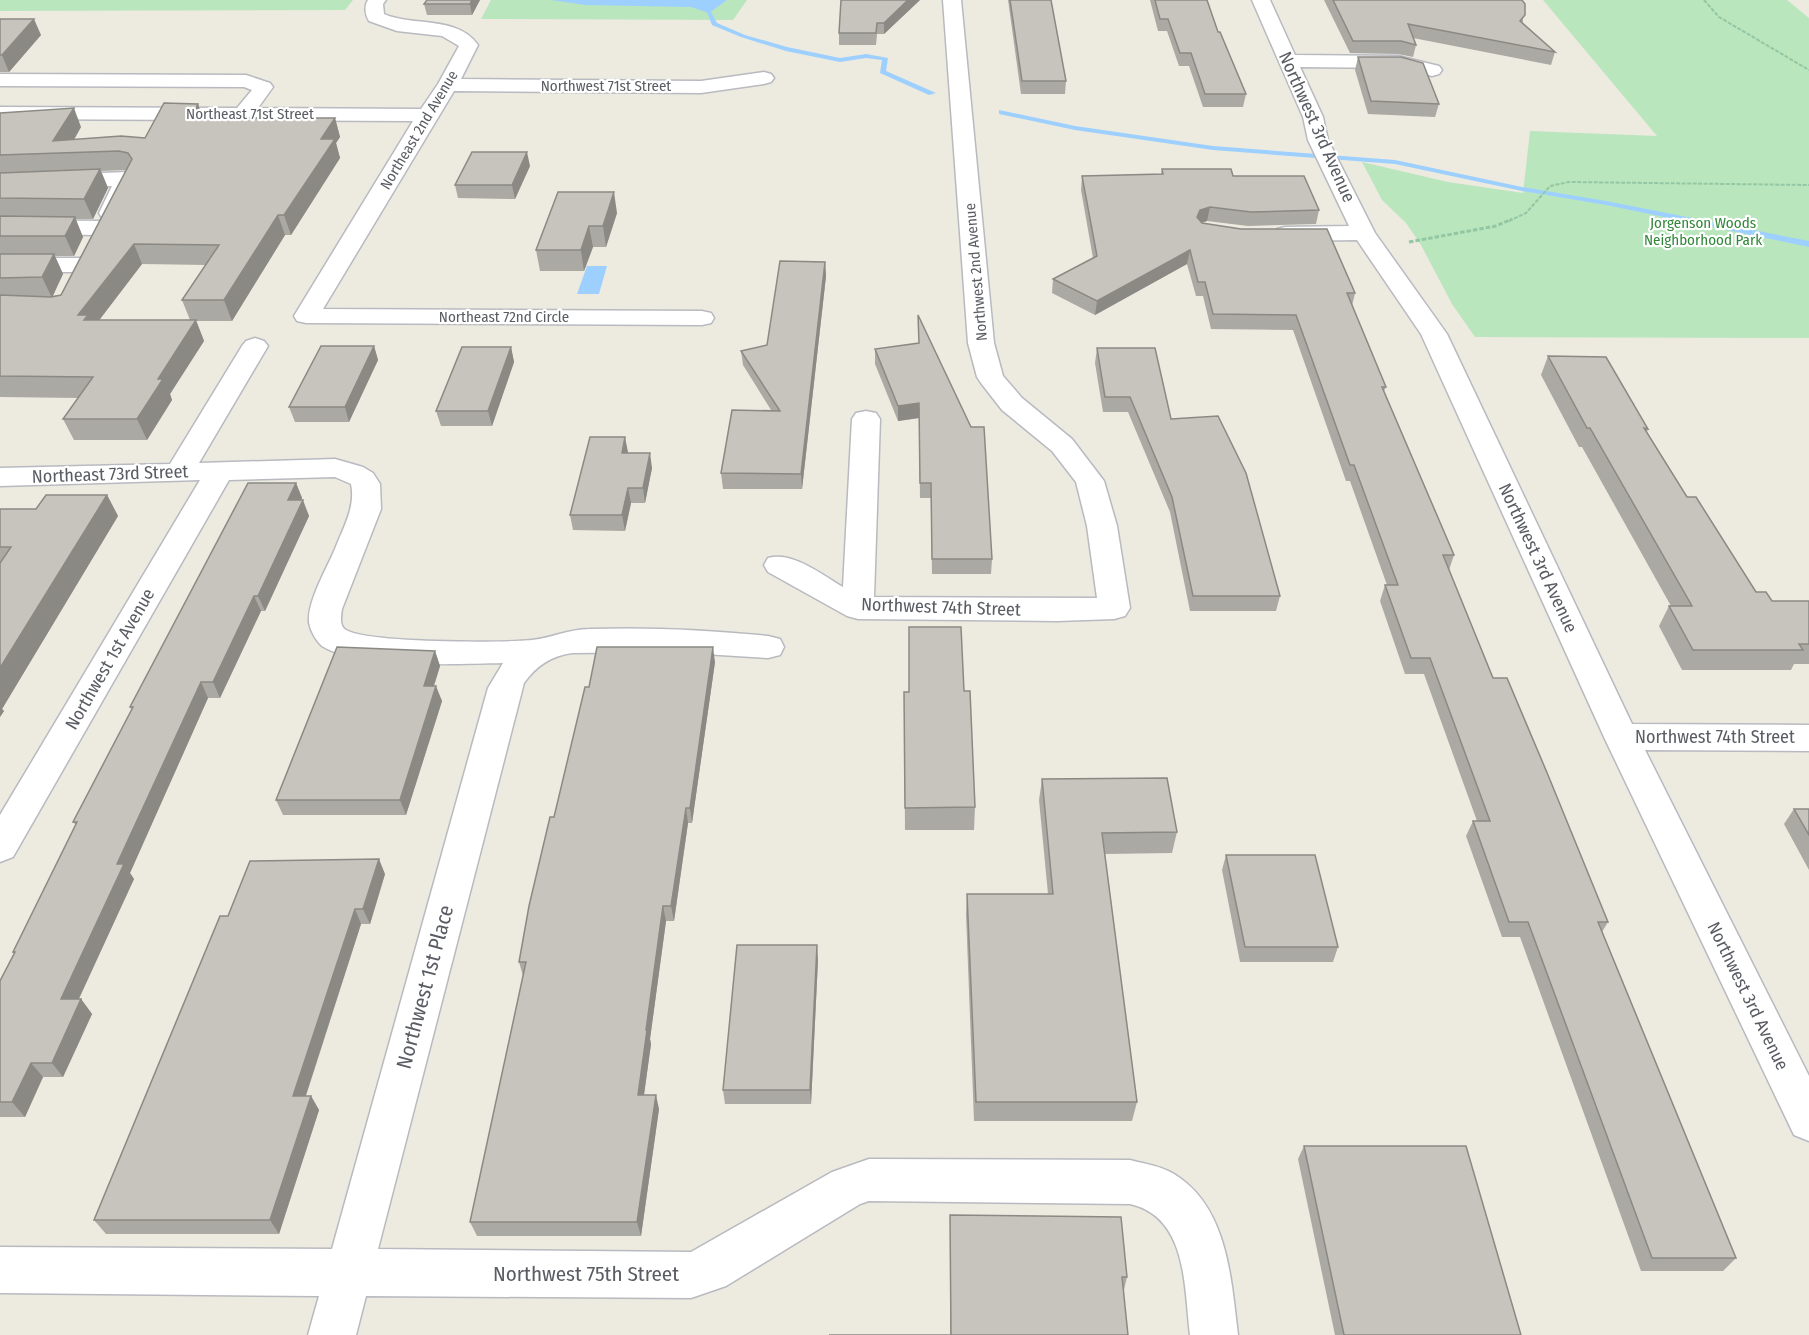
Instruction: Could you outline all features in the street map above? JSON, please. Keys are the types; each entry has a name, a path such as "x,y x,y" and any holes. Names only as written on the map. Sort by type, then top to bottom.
{"street":[{"name":"Northeast 2nd Avenue","path":"306,316 427,115 448,85 469,45 462,36 448,31 395,26 375,17 374,4 377,0"},
{"name":"Northwest 2nd Avenue","path":"952,0 981,343 990,376 1012,404 1062,445 1090,481 1102,526 1114,608"},
{"name":"Northwest 3rd Avenue","path":"1261,0 1313,117 1318,140 1368,239 1434,334 1621,737 1809,1121"},
{"path":"1287,61 1398,62 1431,70"},
{"name":"Northwest 71st Street","path":"448,85 701,87 764,78"},
{"path":"0,80 246,81 260,84 263,87 243,114"},
{"name":"Northeast 71st Street","path":"0,113 427,115"},
{"path":"0,184 127,179 77,276 0,265"},
{"path":"0,227 102,228"},
{"path":"1260,234 1368,239"},
{"name":"Northeast 72nd Circle","path":"306,316 702,318"},
{"path":"179,472 255,346"},
{"path":"858,608 866,419"},
{"name":"Northeast 73rd Street","path":"0,477 335,468 356,473 364,479 369,495 366,509 326,609 327,630 332,637 344,643 373,650 538,651"},
{"name":"Northwest 1st Avenue","path":"0,847 219,472"},
{"name":"Northwest 74th Street","path":"779,565 858,608 1114,608"},
{"path":"538,651 561,643 581,640 644,639 768,647"},
{"name":"Northwest 1st Place","path":"332,1335 505,688 520,663 538,651"},
{"name":"Northwest 74th Street","path":"1621,737 1809,738"},
{"name":"Northwest 75th Street","path":"0,1270 691,1275 709,1269 848,1186 869,1180 1130,1182 1155,1188 1177,1204 1193,1223 1198,1234 1214,1335"}],"path":[{"path":"1704,0 1719,17 1809,70"},
{"path":"1368,239 1459,234 1496,226 1526,213 1550,186 1569,182 1809,185"}],"green space":[{"path":"0,0 353,0 345,10 0,11"},
{"path":"491,0 747,0 733,20 481,19"},
{"name":"Jorgenson Woods Neighborhood Park","path":"1543,0 1787,0 1809,18 1809,338 1475,337 1452,304 1421,245 1406,223 1382,200 1362,162 1448,182 1523,193 1530,131 1657,136"}],"water":[{"path":"551,0 727,0 709,13 691,7 585,5"},
{"path":"587,266 607,266 599,294 577,294"}],"building":[{"path":"427,0 472,0 470,4 424,4"},
{"path":"841,0 908,0 884,23 877,23 876,33 839,33"},
{"path":"1010,0 1051,0 1066,81 1022,81"},
{"path":"1155,0 1207,0 1218,32 1220,32 1246,94 1205,94 1191,53 1180,53 1168,19 1160,19"},
{"path":"1333,0 1522,0 1525,4 1525,15 1520,21 1555,52 1408,24 1416,45 1401,41 1353,41"},
{"path":"0,19 34,19 2,55 0,55"},
{"path":"1358,57 1401,57 1423,63 1439,104 1371,101"},
{"path":"164,103 198,104 191,118 335,118 321,139 335,139 284,215 278,215 224,300 182,300 219,245 134,244 78,315 88,315 84,320 196,320 158,379 163,379 137,419 63,419 93,377 0,376 0,295 51,297 61,295 132,159 128,153 119,151 0,155 0,113 74,108 53,141 121,136 145,138"},
{"path":"472,152 527,152 512,185 455,185"},
{"path":"100,169 84,199 0,198 0,173"},
{"path":"1162,169 1231,169 1233,176 1304,176 1319,210 1251,212 1210,207 1200,210 1197,217 1202,223 1241,229 1327,229 1355,293 1347,293 1386,387 1382,387 1454,555 1443,555 1493,678 1507,678 1548,775 1608,922 1598,922 1736,1258 1652,1258 1528,922 1509,922 1473,821 1490,821 1430,658 1411,658 1385,585 1398,585 1354,465 1350,465 1296,315 1213,314 1205,282 1198,282 1190,250 1097,301 1053,279 1097,256 1082,176 1163,174"},
{"path":"558,192 614,192 603,226 589,226 581,250 536,250"},
{"path":"0,216 75,217 65,236 0,236"},
{"path":"0,254 54,254 42,277 0,278"},
{"path":"780,261 825,262 801,474 721,473 732,410 780,411 741,351 767,345"},
{"path":"918,315 971,427 984,427 992,559 932,559 931,483 920,483 919,403 898,406 875,349 919,343"},
{"path":"321,346 374,346 345,407 289,407"},
{"path":"462,347 511,347 488,411 436,411"},
{"path":"1097,348 1155,348 1171,419 1218,416 1246,473 1280,596 1193,596 1172,497 1130,397 1105,397"},
{"path":"1548,356 1606,357 1648,429 1644,428 1687,497 1696,497 1756,592 1766,592 1772,601 1809,601 1809,644 1799,644 1803,650 1693,650 1669,606 1692,606 1590,428 1587,428"},
{"path":"590,437 625,437 622,453 650,453 643,488 628,488 622,515 570,515"},
{"path":"248,483 296,483 288,500 303,500 258,596 254,596 213,682 201,682 117,864 124,864 61,999 81,999 52,1063 31,1063 12,1102 0,1102 0,981 77,822 73,822 133,707 130,707"},
{"path":"46,495 107,495 0,668 0,563 11,547 0,547 0,509 36,509"},
{"path":"909,627 961,627 964,691 970,691 975,807 905,808 904,692 909,692"},
{"path":"337,647 435,651 424,686 436,686 400,800 276,800"},
{"path":"597,647 713,647 690,808 686,808 671,906 663,906 646,1030 638,1095 656,1095 637,1222 470,1222 526,962 519,962 529,906 550,817 554,817 585,687 589,687"},
{"path":"1167,778 1177,832 1102,833 1137,1102 976,1102 967,894 1053,894 1042,779"},
{"path":"1794,809 1809,809 1809,835"},
{"path":"1226,855 1315,855 1338,947 1245,947"},
{"path":"379,859 363,909 355,909 293,1096 311,1096 270,1220 94,1220 220,916 228,916 250,861"},
{"path":"737,945 817,945 810,1090 723,1090"},
{"path":"1304,1146 1466,1146 1521,1335 1344,1335"},
{"path":"950,1215 1121,1217 1127,1277 1122,1277 1128,1335 951,1335"}],"waterway":[{"path":"709,13 714,24 743,36 786,49 840,60 866,56 886,59 882,72 932,93"},
{"path":"1002,112 1075,128 1213,148 1395,162 1522,189 1606,203 1809,244"}]}
